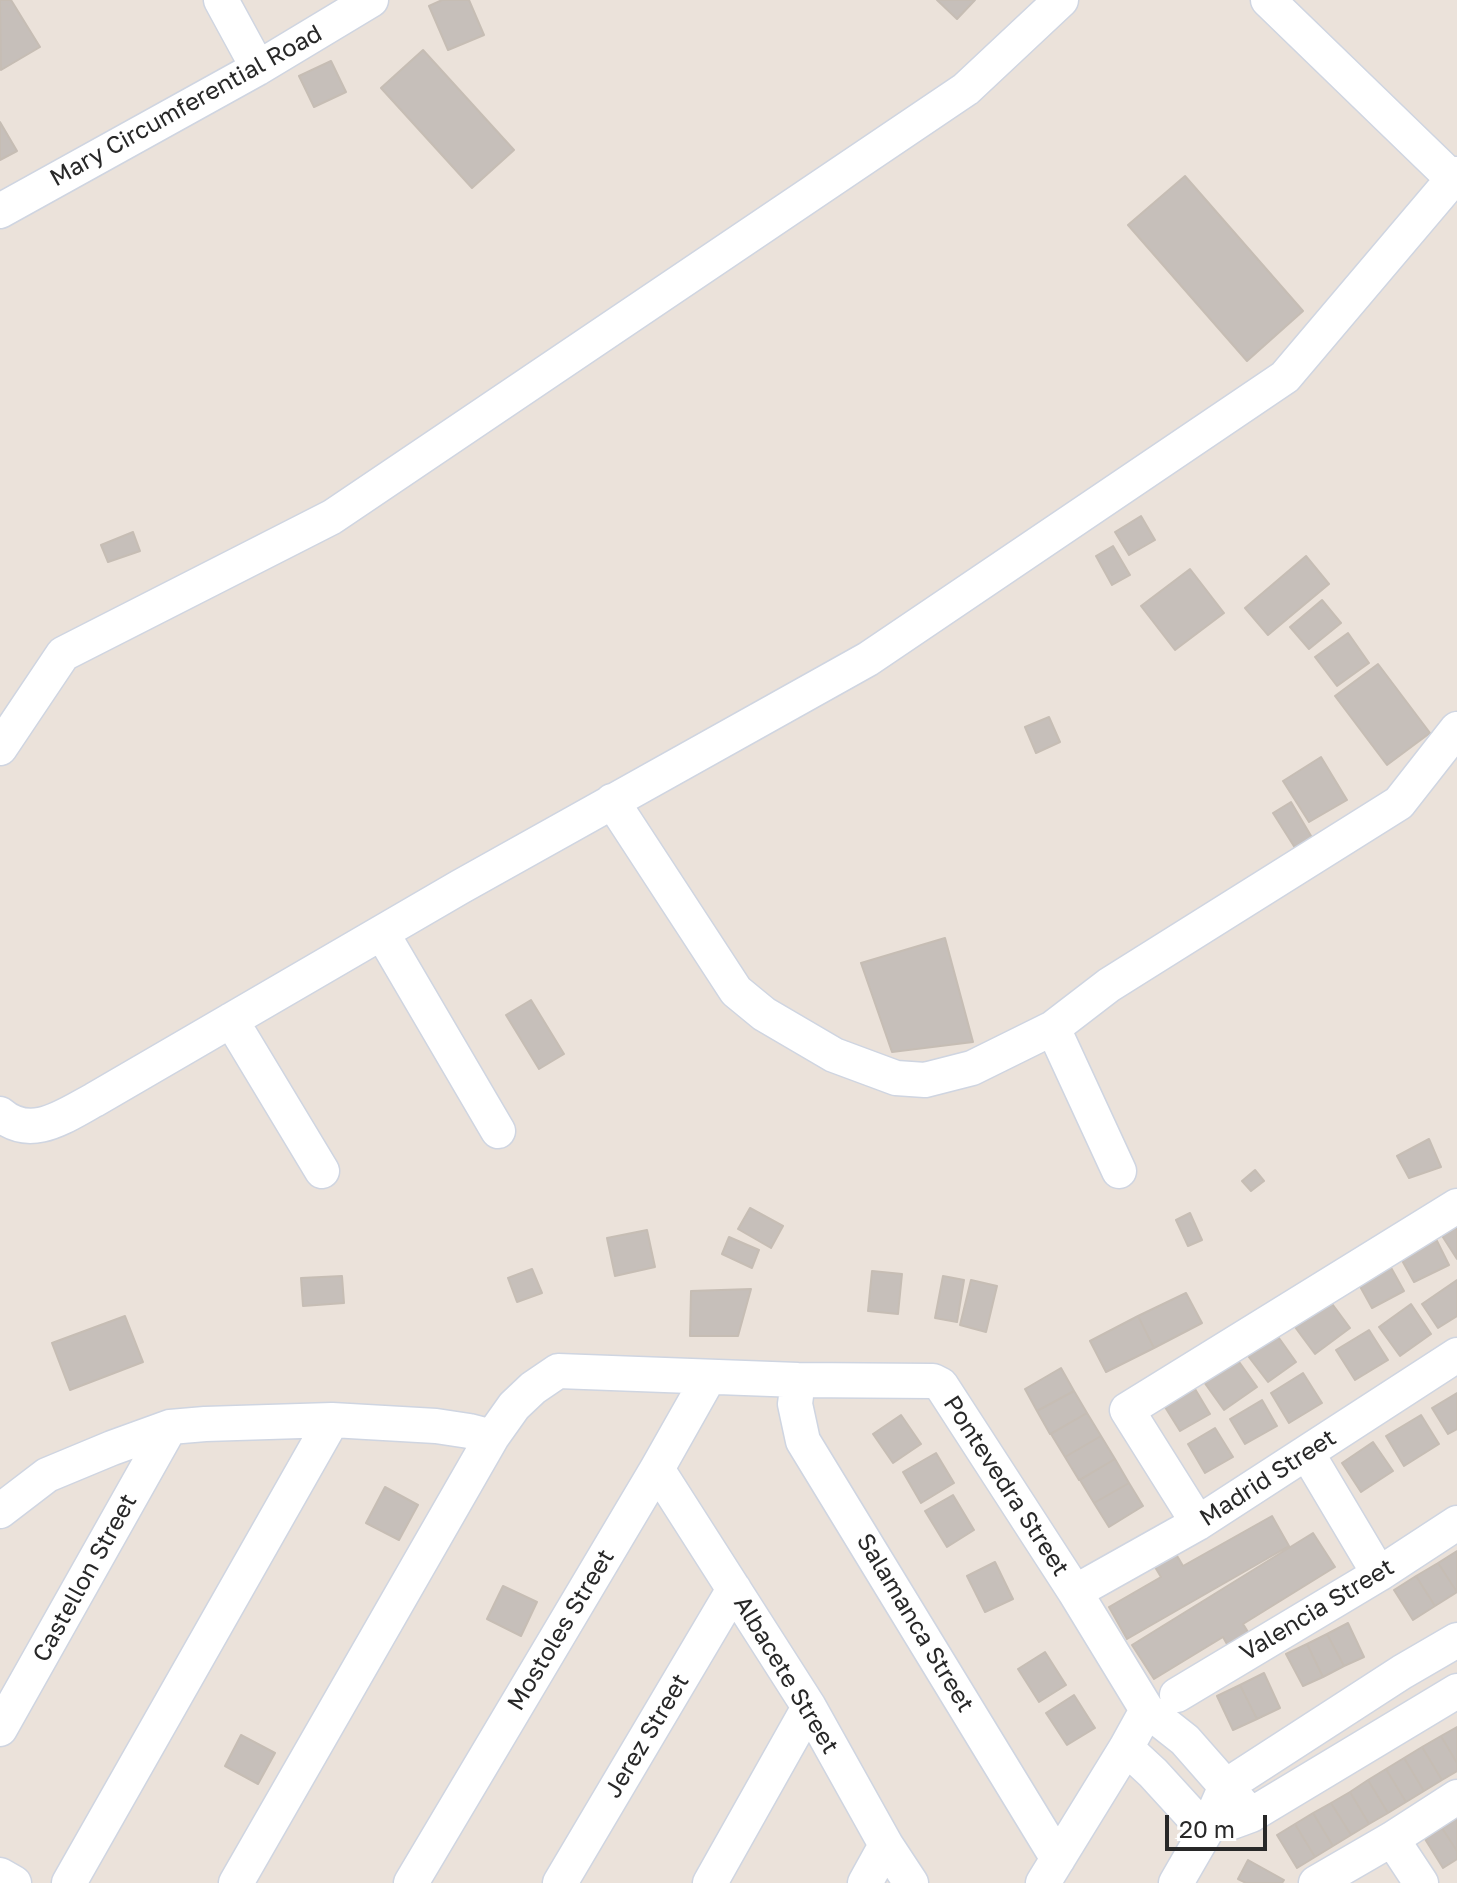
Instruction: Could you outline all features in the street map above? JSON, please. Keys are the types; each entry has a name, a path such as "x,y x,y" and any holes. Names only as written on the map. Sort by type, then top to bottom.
{"street":[{"path":"221,0 258,68"},
{"name":"Mary Circumferential Road","path":"0,211 258,68 371,0"},
{"path":"0,748 63,654 332,517 966,89 1061,0"},
{"path":"0,1114 18,1125 49,1124 612,801 868,659 1285,377 1456,178 1268,0"},
{"path":"612,801 736,991 764,1014 834,1055 896,1078 925,1080 972,1068 1053,1028 1109,985 1399,803 1457,729"},
{"path":"382,933 498,1131"},
{"path":"231,1020 322,1171"},
{"path":"1053,1028 1119,1171"},
{"path":"1198,1523 1127,1410 1457,1206"},
{"name":"Madrid Street","path":"1075,1592 1198,1523 1457,1355"},
{"path":"236,1883 492,1437 514,1406 533,1388 558,1371 798,1380"},
{"name":"Mostoles Street","path":"411,1883 709,1377"},
{"name":"Pontevedra Street","path":"798,1380 933,1381 941,1385 1075,1592 1162,1703"},
{"name":"Salamanca Street","path":"798,1380 795,1404 803,1441 1051,1871"},
{"path":"0,1511 47,1475 170,1427 332,1420 436,1426 492,1437"},
{"path":"69,1883 332,1420"},
{"name":"Castellon Street","path":"0,1729 170,1427"},
{"path":"1307,1453 1379,1574"},
{"name":"Albacete Street","path":"657,1469 809,1707 886,1845 911,1883"},
{"name":"Valencia Street","path":"1162,1703 1379,1574 1457,1523"},
{"name":"Jerez Street","path":"560,1883 734,1589"},
{"path":"1176,1883 1206,1831 1226,1786 1457,1640"},
{"path":"1402,1672 1420,1713"},
{"path":"1206,1831 1251,1815 1457,1691"},
{"path":"1051,1871 1126,1748 1162,1703 1185,1740 1251,1815"},
{"path":"710,1883 809,1707"},
{"path":"1126,1748 1206,1831"},
{"path":"1316,1883 1457,1797"},
{"path":"1392,1839 1421,1883"},
{"path":"865,1883 886,1845"},
{"path":"0,1875 14,1883"}],"building":[{"path":"0,0 11,0 40,47 1,70"},
{"path":"442,0 469,0 484,35 448,50 429,6"},
{"path":"937,0 975,0 957,19"},
{"path":"423,50 514,150 472,188 381,88"},
{"path":"331,61 346,92 314,107 299,76"},
{"path":"0,122 17,151 0,160"},
{"path":"1185,176 1303,311 1247,361 1128,225"},
{"path":"1141,516 1155,540 1129,555 1115,532"},
{"path":"133,532 140,551 108,562 101,545"},
{"path":"1113,546 1130,575 1112,585 1096,556"},
{"path":"1306,556 1329,584 1268,635 1245,608"},
{"path":"1190,569 1224,613 1175,650 1141,606"},
{"path":"1322,600 1341,623 1309,649 1290,627"},
{"path":"1348,633 1369,663 1337,686 1315,657"},
{"path":"1378,664 1430,733 1387,765 1335,696"},
{"path":"1049,717 1060,742 1036,753 1025,727"},
{"path":"1321,757 1347,800 1309,822 1283,781"},
{"path":"1291,802 1314,841 1297,851 1273,813"},
{"path":"945,938 973,1042 892,1052 861,963"},
{"path":"531,1000 564,1054 539,1069 506,1015"},
{"path":"1429,1139 1441,1167 1409,1178 1397,1156"},
{"path":"1255,1170 1264,1181 1251,1191 1242,1181"},
{"path":"750,1208 783,1226 771,1248 738,1229"},
{"path":"1190,1213 1202,1240 1188,1246 1176,1220"},
{"path":"1457,1220 1457,1259 1439,1231"},
{"path":"647,1230 655,1267 615,1276 607,1238"},
{"path":"729,1237 759,1250 752,1268 722,1254"},
{"path":"1435,1237 1449,1265 1414,1282 1399,1255"},
{"path":"1389,1264 1404,1291 1372,1308 1357,1281"},
{"path":"532,1269 542,1293 517,1302 508,1278"},
{"path":"872,1271 902,1274 898,1314 868,1311"},
{"path":"342,1276 344,1303 303,1306 301,1278"},
{"path":"943,1276 964,1280 957,1322 935,1318"},
{"path":"971,1280 997,1286 986,1332 960,1325"},
{"path":"1457,1280 1457,1316 1438,1328 1422,1304"},
{"path":"751,1289 738,1336 690,1336 691,1291"},
{"path":"1186,1293 1202,1323 1154,1348 1138,1316"},
{"path":"1330,1301 1350,1328 1315,1354 1295,1327"},
{"path":"1411,1304 1431,1334 1400,1356 1379,1327"},
{"path":"125,1316 143,1362 70,1390 52,1343"},
{"path":"1138,1316 1154,1348 1106,1372 1090,1341"},
{"path":"1369,1330 1388,1360 1355,1380 1336,1350"},
{"path":"1274,1331 1296,1362 1268,1382 1245,1352"},
{"path":"1237,1359 1257,1387 1224,1410 1204,1382"},
{"path":"1061,1368 1074,1391 1037,1411 1025,1389"},
{"path":"1303,1373 1322,1403 1289,1423 1271,1393"},
{"path":"1195,1389 1210,1414 1180,1431 1165,1407"},
{"path":"1074,1391 1087,1413 1050,1434 1037,1411"},
{"path":"1457,1393 1457,1429 1448,1434 1432,1408"},
{"path":"1262,1400 1277,1426 1245,1444 1230,1419"},
{"path":"1087,1413 1101,1436 1065,1457 1051,1434"},
{"path":"901,1415 921,1444 893,1463 873,1434"},
{"path":"1421,1415 1439,1444 1404,1466 1386,1436"},
{"path":"1215,1428 1233,1457 1205,1473 1188,1444"},
{"path":"1101,1436 1115,1459 1079,1480 1065,1457"},
{"path":"1373,1442 1393,1471 1361,1492 1342,1463"},
{"path":"936,1453 954,1483 921,1503 903,1472"},
{"path":"1115,1459 1129,1483 1094,1503 1080,1480"},
{"path":"1129,1483 1143,1506 1109,1527 1094,1503"},
{"path":"385,1487 418,1505 399,1540 366,1523"},
{"path":"953,1495 974,1530 947,1547 925,1511"},
{"path":"1272,1516 1289,1546 1127,1639 1109,1607 1161,1577 1152,1562 1173,1549 1183,1566"},
{"path":"1313,1533 1335,1567 1243,1624 1253,1640 1232,1653 1223,1637 1154,1679 1132,1645"},
{"path":"1457,1551 1457,1592 1438,1563"},
{"path":"995,1562 1013,1599 985,1612 967,1576"},
{"path":"1438,1563 1457,1592 1435,1606 1416,1576"},
{"path":"1416,1576 1435,1606 1413,1620 1394,1590"},
{"path":"503,1586 537,1602 521,1636 487,1619"},
{"path":"1348,1623 1364,1657 1344,1666 1327,1634"},
{"path":"1327,1634 1344,1666 1323,1677 1307,1644"},
{"path":"1307,1644 1323,1677 1303,1686 1286,1654"},
{"path":"1045,1652 1066,1685 1039,1702 1018,1669"},
{"path":"1264,1673 1280,1708 1257,1719 1240,1685"},
{"path":"1240,1685 1257,1719 1233,1730 1217,1696"},
{"path":"1074,1695 1095,1728 1067,1745 1046,1713"},
{"path":"1457,1727 1457,1763 1441,1736"},
{"path":"241,1735 275,1753 258,1784 225,1766"},
{"path":"1441,1736 1457,1763 1457,1771 1442,1780 1422,1747"},
{"path":"1422,1747 1442,1780 1424,1791 1404,1758"},
{"path":"1404,1758 1424,1791 1406,1802 1386,1769"},
{"path":"1386,1769 1406,1802 1388,1813 1368,1780"},
{"path":"1368,1780 1388,1813 1369,1824 1350,1792"},
{"path":"1350,1792 1369,1824 1351,1835 1331,1803"},
{"path":"1331,1803 1351,1835 1333,1846 1313,1813"},
{"path":"1313,1813 1333,1846 1315,1857 1295,1824"},
{"path":"1457,1818 1457,1851 1442,1828"},
{"path":"1295,1824 1315,1857 1297,1868 1277,1835"},
{"path":"1442,1828 1457,1851 1457,1859 1443,1868 1425,1839"},
{"path":"1248,1860 1284,1880 1282,1883 1246,1883 1238,1879"}]}
